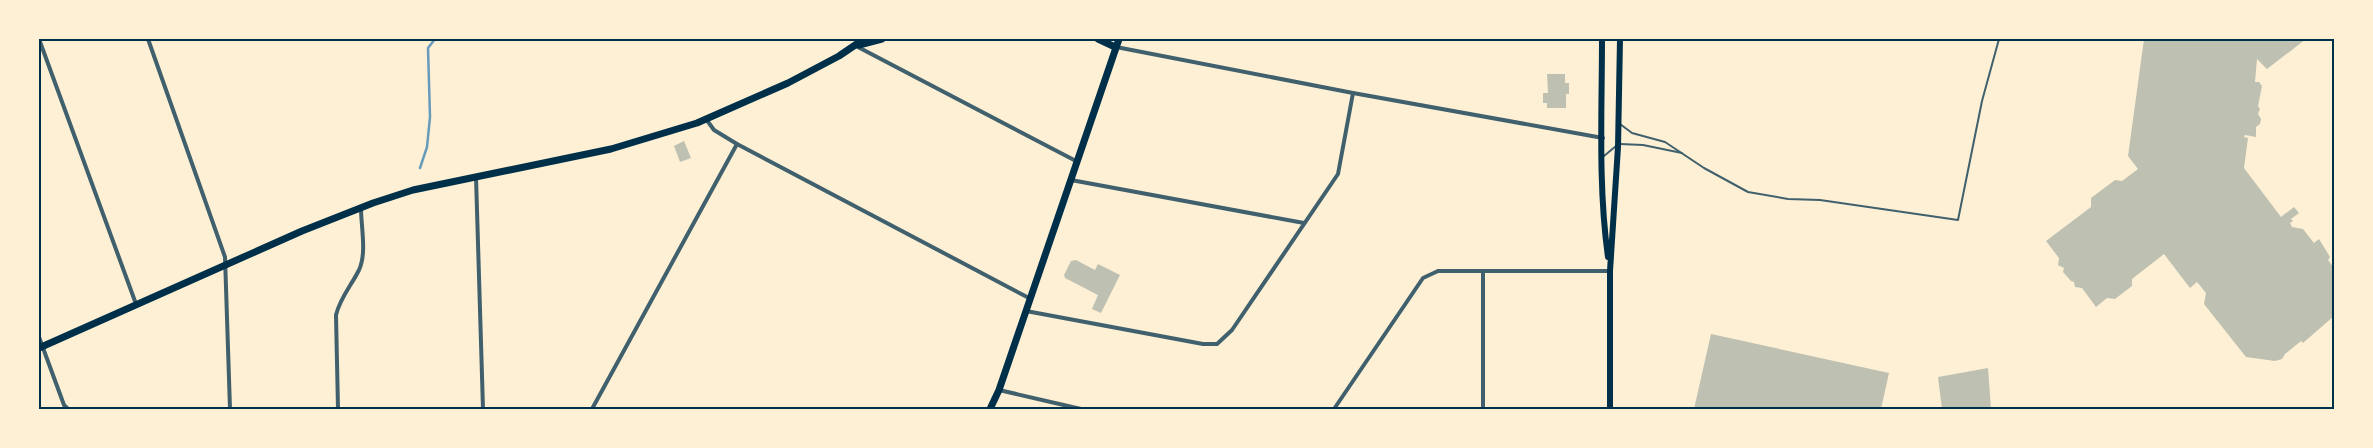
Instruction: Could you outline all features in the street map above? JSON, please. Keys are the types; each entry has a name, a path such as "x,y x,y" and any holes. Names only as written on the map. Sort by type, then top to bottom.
{"highway":[{"path":"40,347 360,207 413,190 611,149 706,119 788,83 856,46 864,39"},
{"path":"856,46 882,39"},
{"path":"1098,39 1116,47"},
{"path":"990,409 999,390 1069,180 1119,39"}],"main road":[{"path":"1602,39 1605,234 1610,271"},
{"path":"1610,409 1610,271 1619,123 1620,39"}],"street":[{"path":"40,39 136,304"},
{"path":"148,39 223,249 230,409"},
{"path":"856,46 1076,160"},
{"path":"1116,47 1353,93 1603,138"},
{"path":"1026,311 1203,344 1217,344 1232,330 1338,174 1353,93"},
{"path":"706,119 714,130 737,144 1029,298"},
{"path":"592,409 737,144"},
{"path":"476,177 483,409"},
{"path":"1069,180 1304,223"},
{"path":"338,409 336,315 339,303 359,270 362,260 360,207"},
{"path":"1334,409 1423,278 1438,271 1610,271"},
{"path":"1483,271 1483,409"},
{"path":"39,337 40,347 64,405 68,409"},
{"path":"999,390 1081,409"}],"lane":[{"path":"1619,123 1632,133 1665,142 1704,168 1748,192 1788,199 1820,200 1958,220 1982,101 1999,39"},
{"path":"1603,157 1618,144 1642,145 1684,153"}],"building":[{"path":"2144,39 2306,39 2267,69 2257,59 2255,82 2259,82 2262,86 2258,106 2260,109 2258,114 2261,119 2260,124 2256,127 2256,137 2245,135 2244,137 2248,138 2244,168 2281,217 2294,207 2299,213 2291,219 2293,221 2290,223 2292,227 2303,229 2314,243 2319,239 2330,257 2328,260 2334,268 2334,316 2303,343 2301,341 2285,354 2282,359 2275,361 2246,357 2204,304 2206,293 2197,282 2190,288 2164,254 2132,279 2132,286 2115,299 2107,298 2096,307 2082,288 2075,287 2074,282 2063,272 2064,268 2058,265 2059,258 2046,241 2091,207 2091,198 2115,180 2122,181 2138,169 2128,156"},
{"path":"1547,74 1565,74 1565,83 1569,83 1569,94 1566,94 1566,108 1547,108 1547,103 1543,103 1543,93 1548,93"},
{"path":"684,141 691,158 680,162 674,146"},
{"path":"1076,260 1095,270 1098,264 1120,275 1101,313 1092,309 1098,295 1065,278 1064,275 1071,261"},
{"path":"1711,334 1889,373 1881,409 1694,409"},
{"path":"1988,368 1991,409 1942,409 1938,377"}],"waterway":[{"path":"420,168 427,147 430,117 428,48 435,39"}]}
